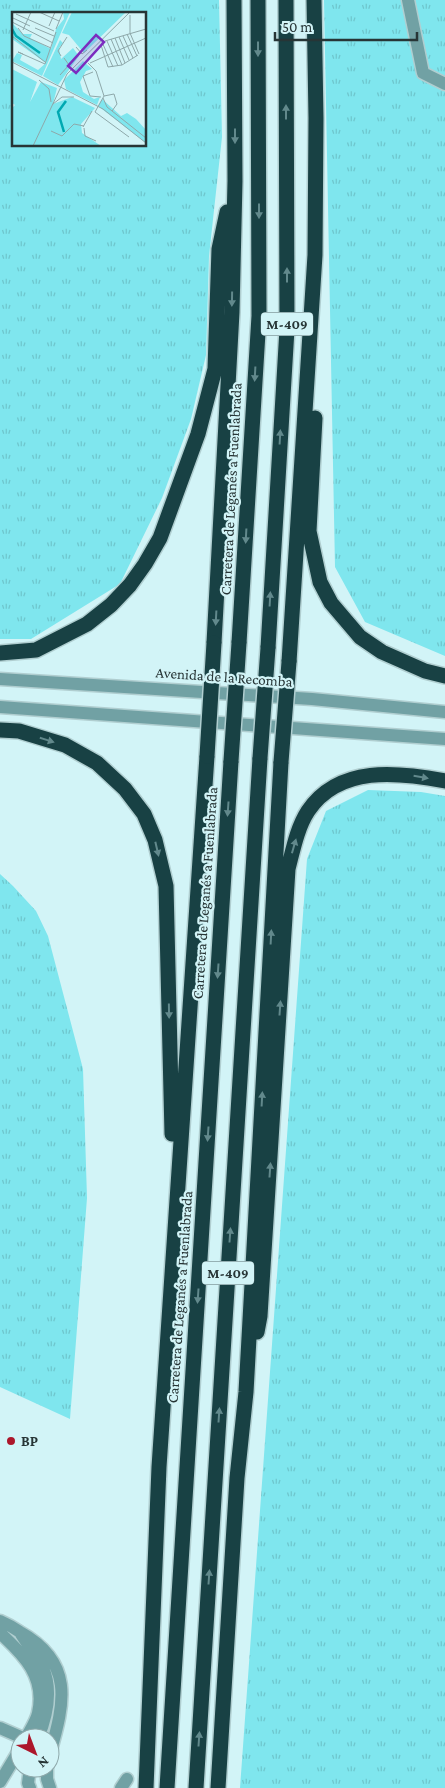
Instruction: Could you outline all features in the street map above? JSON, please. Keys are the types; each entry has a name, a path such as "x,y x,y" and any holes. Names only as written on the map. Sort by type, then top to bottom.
{"highway":[{"name":"Carretera de Leganés a Fuenlabrada","path":"167,1788 259,316 258,0"},
{"name":"M-409","path":"196,1788 287,329 286,0"},
{"name":"M-409","path":"314,0 316,389 309,531 320,582 331,603 360,637 382,652 425,671 445,676"},
{"path":"146,1788 159,1467 207,756 232,312 234,2"},
{"path":"0,653 36,650 87,624 111,606 130,585 160,538 198,434 215,369 219,249 234,181"},
{"name":"M-409","path":"218,1788 237,1478 246,1392 282,762 315,255"},
{"path":"0,730 19,731 65,745 97,763 125,789 144,814 155,840 166,886 174,1226"},
{"name":"M-409","path":"246,1392 260,1316 288,869 299,831 308,811 322,796 341,784 364,776 386,773 414,775 445,781"}],"street":[{"path":"408,0 423,73 445,84"},
{"name":"Avenida de la Recomba","path":"0,679 312,699 445,712"},
{"path":"0,707 445,739"},
{"path":"0,1621 36,1641 52,1659 60,1678 62,1699 57,1728"},
{"path":"19,1631 43,1668 49,1698 42,1728"},
{"path":"0,1633 20,1652 36,1674 39,1695 38,1714 30,1728"},
{"path":"0,1782 10,1766"}],"green space":[{"path":"0,0 219,0 222,137 209,256 206,355 191,419 162,498 120,584 31,639 0,639"},
{"path":"324,0 445,0 445,656 365,622 335,567"},
{"path":"368,790 421,792 445,796 445,1788 240,1788 307,859 326,811"},
{"path":"0,874 36,911 48,936 83,1069 87,1198 70,1419 0,1387"}],"place":[{"name":"BP","path":"11,1441"}]}
